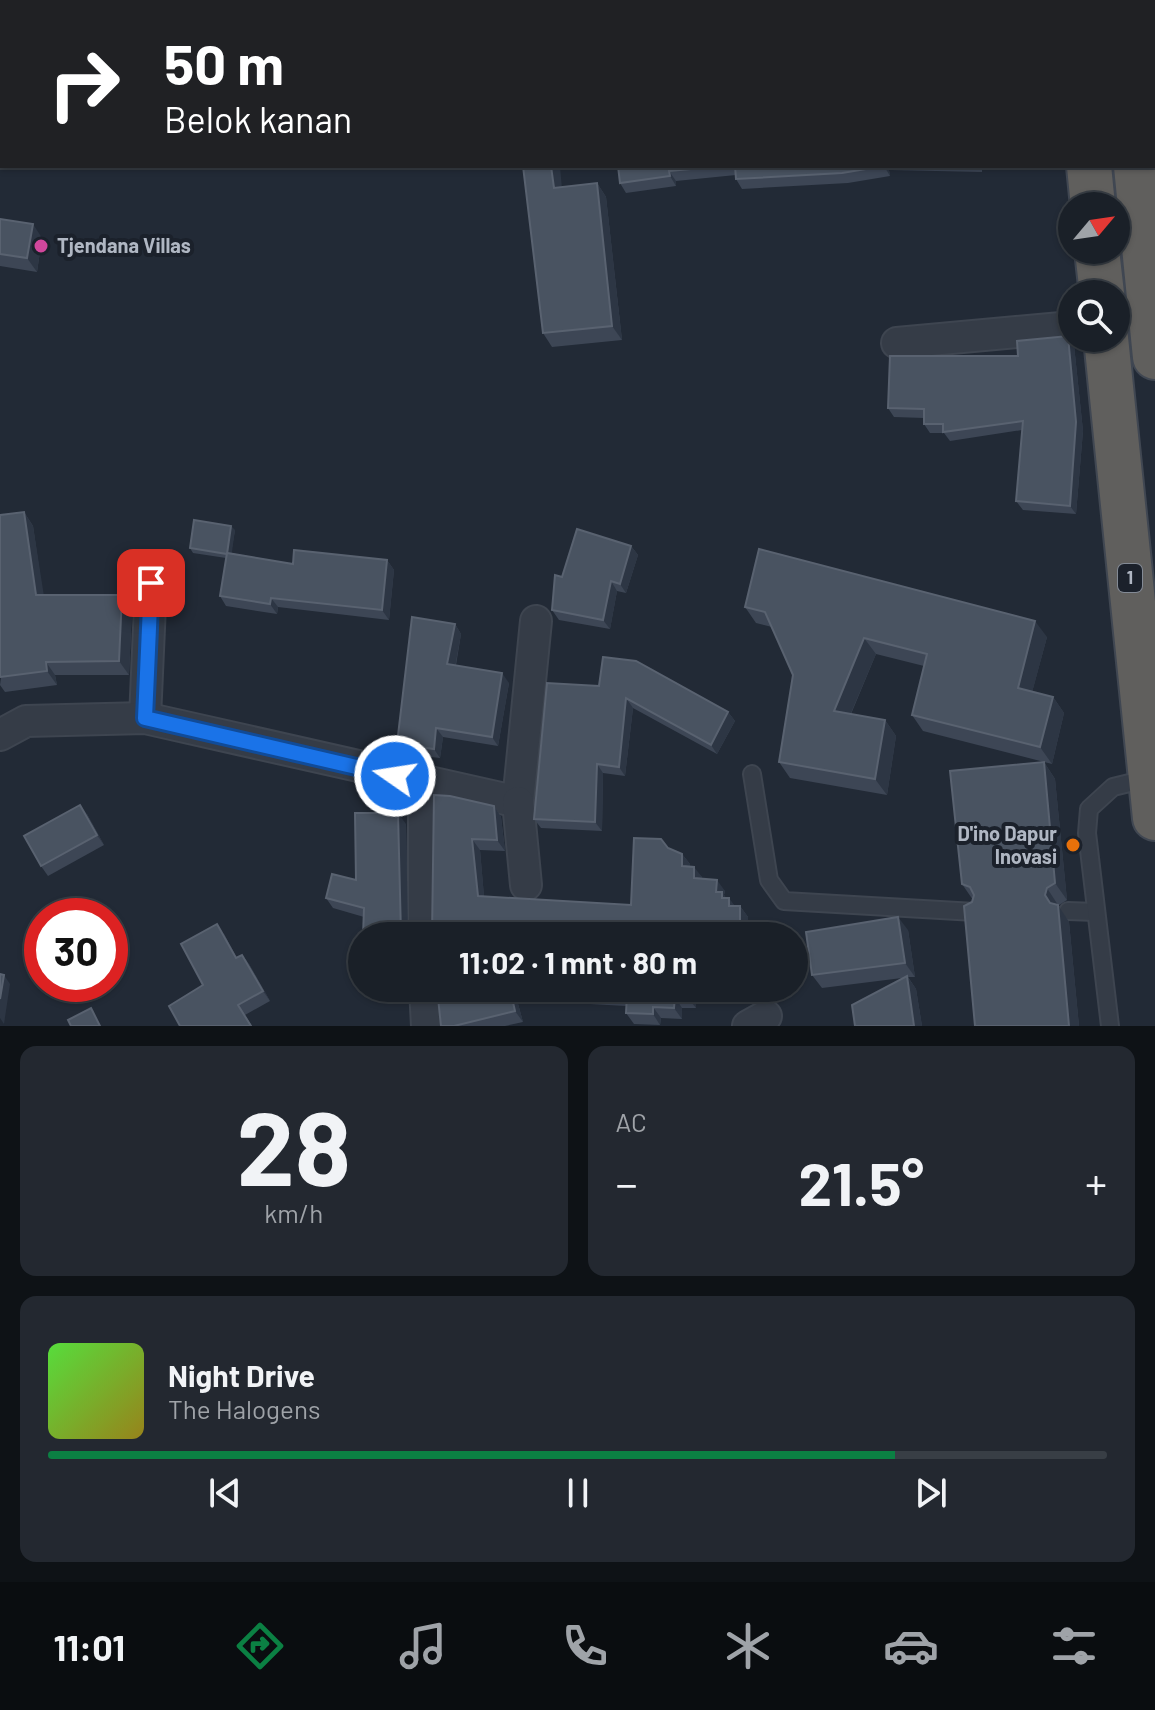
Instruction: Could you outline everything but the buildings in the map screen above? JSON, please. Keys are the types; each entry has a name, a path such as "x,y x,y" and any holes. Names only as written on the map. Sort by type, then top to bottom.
{"highway":[{"path":"1089,168 1092,192"},
{"path":"1136,168 1154,341"},
{"name":"1","path":"1107,352 1152,798"}],"street":[{"path":"897,343 1058,328"},
{"path":"145,718 151,583"},
{"path":"526,885 518,802 536,621"},
{"path":"0,735 26,721 145,718 518,802"},
{"path":"424,783 424,922"},
{"path":"426,1002 427,1026"}],"lane":[{"path":"752,774 769,880 784,901 975,912"},
{"path":"1110,1026 1087,833 1089,809 1113,787 1152,798"},
{"path":"1068,911 1096,912"}],"place":[{"name":"Tjendana Villas","path":"41,246"},
{"name":"D'ino Dapur Inovasi","path":"1073,845"}],"route":[{"path":"151,583 145,718 395,776"}]}
